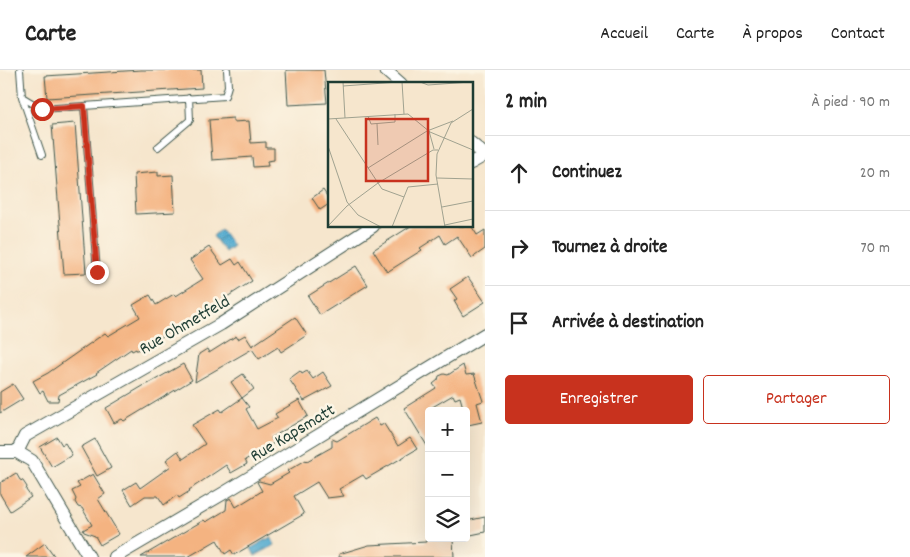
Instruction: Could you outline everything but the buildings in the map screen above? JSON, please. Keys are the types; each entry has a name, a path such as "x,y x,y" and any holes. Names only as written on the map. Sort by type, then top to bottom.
{"street":[{"path":"385,70 399,82"},
{"path":"472,144 485,155 472,162"},
{"name":"Rue Ohmetfeld","path":"17,452 25,436 221,324 370,228"},
{"name":"Rue Kapsmatt","path":"115,557 485,334"},
{"path":"0,452 17,452 32,461 90,557"}],"lane":[{"path":"20,70 22,97 42,156"},
{"path":"22,97 42,109 225,96 228,86 227,70"},
{"path":"158,147 190,120 189,98"},
{"path":"84,106 97,272"}],"water":[{"path":"221,229 233,246 225,252 213,236"},
{"path":"271,537 275,545 255,556 251,548"}],"route":[{"path":"42,109 84,106 97,272"}]}
